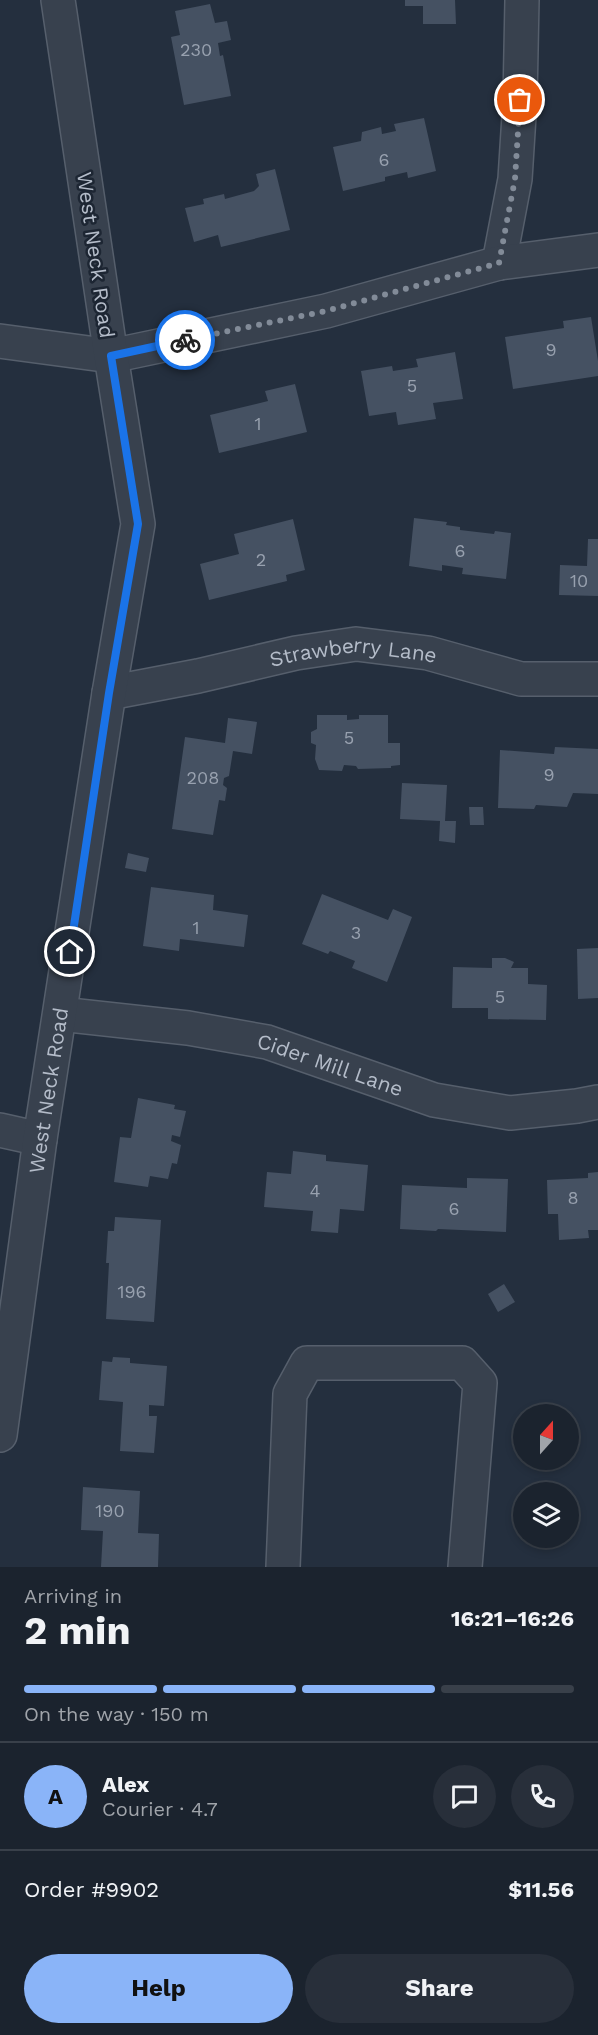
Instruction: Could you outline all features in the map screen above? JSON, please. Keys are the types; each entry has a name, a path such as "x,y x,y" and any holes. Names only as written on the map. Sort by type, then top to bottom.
{"street":[{"name":"West Neck Road","path":"0,1435 40,1139 109,693 138,524 58,0"},
{"path":"499,263 515,179 520,100 522,0"},
{"path":"0,341 111,356 326,311 499,263 598,250"},
{"name":"Strawberry Lane","path":"109,693 198,676 296,653 356,645 428,653 521,680 598,679"},
{"name":"Cider Mill Lane","path":"60,1014 188,1028 267,1042 434,1100 510,1113 598,1102"},
{"path":"0,1130 40,1139"},
{"path":"283,1567 290,1394 307,1363 462,1363 480,1383 465,1567"}],"building":[{"path":"405,0 455,0 456,24 423,24 423,6 405,6"},
{"path":"210,4 215,23 227,21 231,40 218,43 220,56 223,55 231,96 184,105 171,37 180,35 175,11"},
{"path":"424,118 436,171 408,178 407,172 385,177 385,181 343,191 333,147 361,141 362,132 381,127 382,134 396,131 394,124"},
{"path":"275,169 290,230 221,247 218,235 194,242 185,208 204,204 203,199 224,194 225,199 254,191 259,186 256,174"},
{"path":"591,317 598,376 513,389 505,337 564,328 563,321"},
{"path":"455,352 463,399 433,403 436,419 398,425 396,412 369,416 361,371 392,366 393,371 418,367 416,359"},
{"path":"295,384 307,432 219,453 210,415 268,401 265,391"},
{"path":"414,518 447,522 446,525 460,527 460,530 494,534 495,531 511,533 506,579 462,574 463,568 442,565 442,571 409,566"},
{"path":"293,519 305,570 286,575 287,581 209,600 200,564 239,554 234,534"},
{"path":"588,539 598,539 598,596 559,595 560,565 587,566"},
{"path":"317,715 347,715 347,720 359,719 359,715 388,715 388,743 400,743 400,765 391,766 391,768 358,769 356,766 344,765 342,771 319,770 315,759 316,745 311,743 311,732 317,729"},
{"path":"228,718 257,722 252,754 233,751 229,776 224,778 223,785 227,788 225,801 219,800 213,835 172,829 185,737 225,743"},
{"path":"555,747 598,749 598,794 573,793 567,807 536,805 534,809 498,808 500,750 554,754"},
{"path":"402,783 447,785 445,821 456,821 455,843 439,841 440,821 400,819"},
{"path":"469,807 483,807 484,825 470,825"},
{"path":"128,853 149,858 146,872 125,868"},
{"path":"151,887 214,895 213,910 248,915 244,947 180,939 179,951 143,946"},
{"path":"322,894 388,920 393,909 412,917 387,982 352,968 355,961 330,951 328,954 302,944"},
{"path":"598,948 598,998 578,999 577,949"},
{"path":"492,958 505,958 514,962 511,968 528,968 528,984 547,985 546,1020 488,1019 488,1008 452,1008 453,967 492,968"},
{"path":"138,1098 175,1105 174,1109 186,1111 180,1137 172,1135 171,1141 181,1145 177,1164 172,1163 168,1179 150,1176 148,1187 114,1182 120,1137 131,1138"},
{"path":"293,1151 326,1155 326,1161 368,1165 364,1211 340,1209 338,1233 311,1231 313,1211 264,1207 267,1172 291,1174"},
{"path":"598,1172 598,1230 588,1230 589,1238 559,1240 558,1214 548,1214 547,1180 588,1178 588,1173"},
{"path":"467,1178 508,1179 506,1232 400,1229 402,1185 467,1188"},
{"path":"115,1217 161,1220 154,1322 106,1319 108,1231 114,1231"},
{"path":"504,1284 515,1302 498,1312 488,1294"},
{"path":"113,1357 130,1358 130,1363 167,1366 164,1406 149,1405 149,1416 157,1416 154,1453 120,1451 123,1402 99,1400 102,1361 112,1362"},
{"path":"83,1487 140,1491 138,1533 159,1534 158,1567 101,1567 103,1531 81,1530"}],"way so far":[{"path":"185,340 326,311 499,263 515,179 520,100"}],"route":[{"path":"70,952 109,693 138,524 111,356 185,340"}]}
